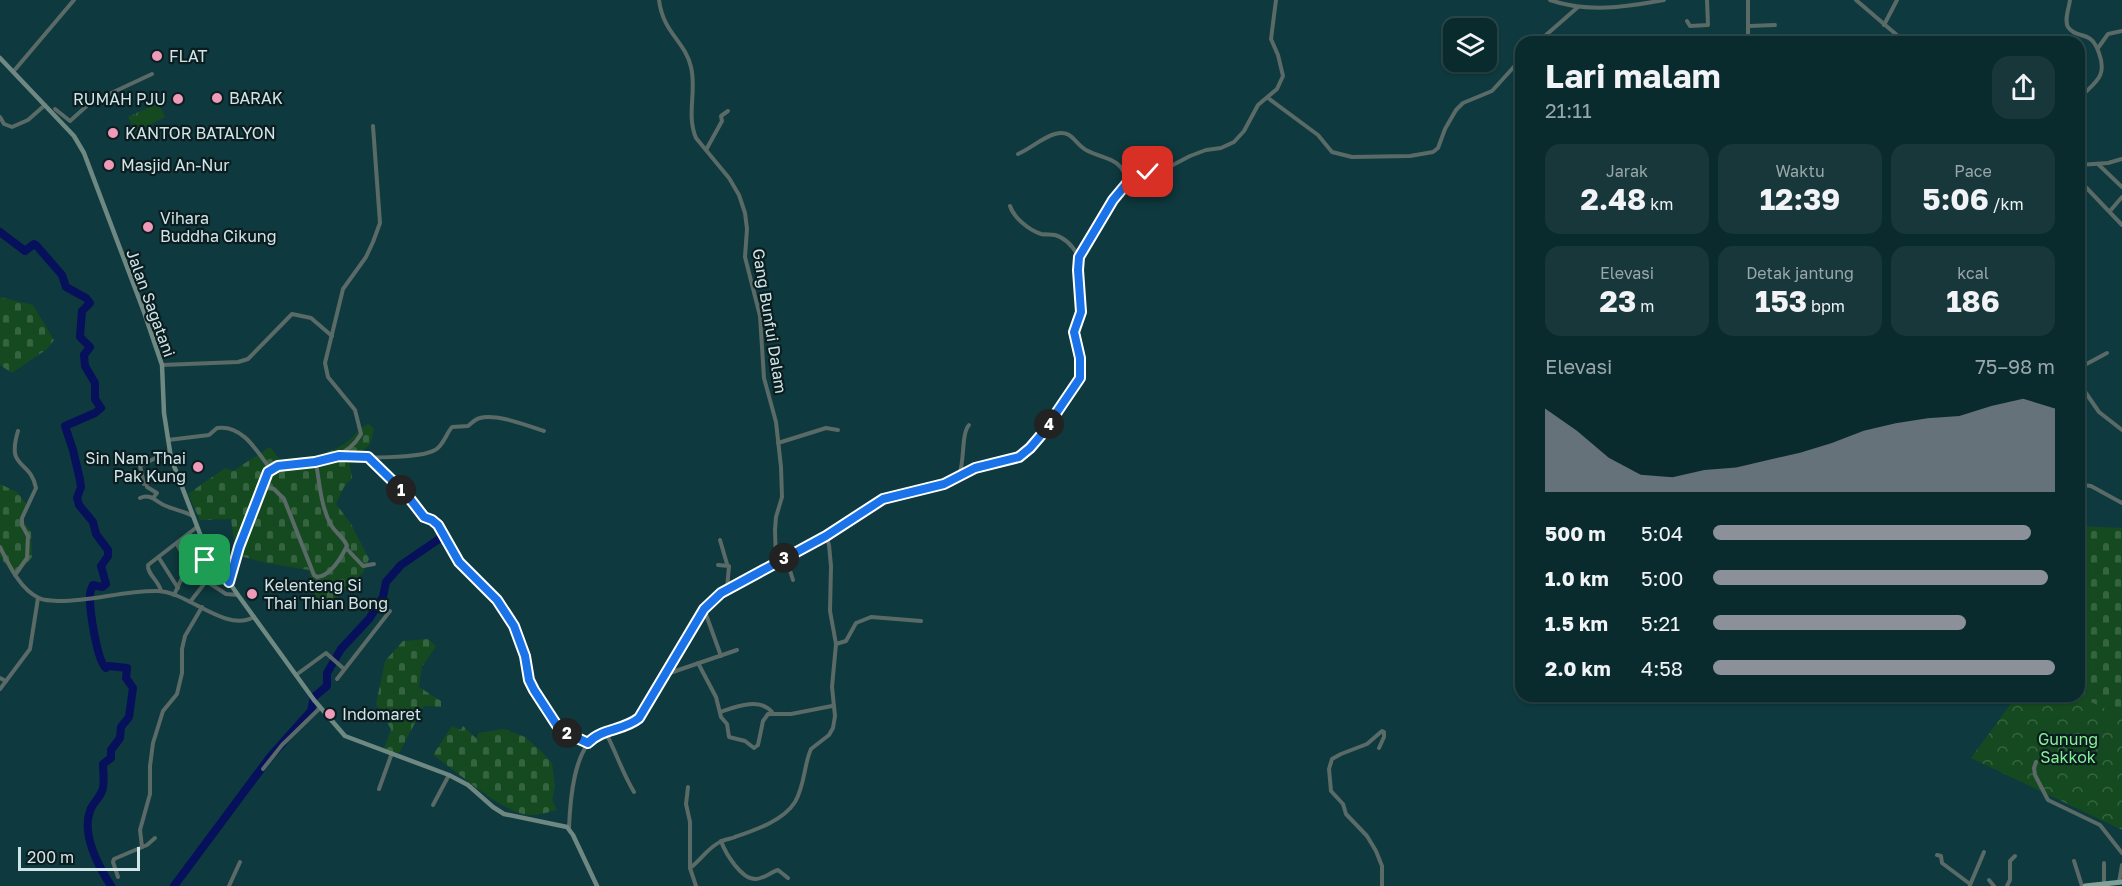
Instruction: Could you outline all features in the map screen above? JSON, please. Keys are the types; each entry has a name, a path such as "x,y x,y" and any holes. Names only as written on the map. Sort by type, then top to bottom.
{"main road":[{"path":"2084,886 2119,883"}],"street":[{"path":"14,72 74,0"},
{"name":"Gang Bunfui Dalam","path":"659,0 665,24 686,53 692,68 691,119 693,130 729,178 739,195 745,213 747,229 745,257 760,316 764,378 776,422 778,443 782,492 776,517 776,562"},
{"path":"1079,257 1099,226 1106,210 1128,182 1136,176 1234,142 1244,131 1258,105 1277,88 1283,76 1271,39 1276,0"},
{"path":"1550,0 1578,7 1631,7 1664,0"},
{"path":"1687,21 1690,26 1708,25 1707,0"},
{"path":"1748,0 1748,36"},
{"path":"1856,0 1898,36"},
{"path":"1884,25 1897,0"},
{"path":"2070,0 2068,26 2072,31 2085,36"},
{"path":"1545,36 1578,7"},
{"path":"1749,26 1775,25"},
{"path":"2098,48 2108,34 2122,31"},
{"path":"2085,36 2090,38 2098,48 2103,63 2102,74 2085,92"},
{"name":"Jalan Sagatani","path":"0,58 74,136 84,153 162,365 169,452 197,527 211,557 313,699 341,733 350,739 449,775 468,785 504,814 560,824 569,828"},
{"path":"1268,98 1318,135 1332,153 1352,157 1418,155 1436,151 1456,110 1463,104 1492,91 1515,66"},
{"path":"55,109 70,120 90,103 152,74"},
{"path":"0,117 4,124 12,127 28,120 45,105"},
{"path":"706,150 722,120 721,116 728,111"},
{"path":"339,456 351,448 361,433 355,410 335,386 326,371 325,361 347,281 366,257 380,223 373,126"},
{"path":"1018,154 1032,149 1054,134 1067,133 1085,149 1113,160 1125,171 1128,182"},
{"path":"2085,165 2122,159"},
{"path":"2098,164 2122,187"},
{"path":"2085,186 2122,225"},
{"path":"2110,211 2122,197"},
{"path":"597,886 569,828 570,808 579,762 588,743 596,735 626,726 639,718 704,609 713,599 727,589 826,536 883,499 930,488 989,463 1019,457 1042,434 1080,378 1080,358 1074,332 1081,312 1079,257 1075,248 1066,240 1056,235 1038,232 1014,216 1010,206"},
{"path":"162,365 243,361 248,359 292,314 311,318 332,336"},
{"path":"2085,365 2107,353"},
{"path":"2085,392 2099,412 2121,428"},
{"path":"229,582 239,547 262,485 271,470 278,466 315,462 339,456 368,457 431,452 440,446 452,427 468,426 477,419 486,417 512,421 544,431"},
{"path":"959,476 964,460 965,430 969,424"},
{"path":"167,440 209,435 217,428 230,428 243,435 271,470"},
{"path":"778,443 826,429 838,430"},
{"path":"15,575 27,556 28,536 22,525 22,518 36,488 28,471 15,458 14,446 18,431"},
{"path":"153,498 157,493 147,487 147,483 144,484 140,466 169,452"},
{"path":"368,457 407,495 424,517 438,525 459,562 497,600 514,626 534,690 560,730 588,743"},
{"path":"262,485 274,489 284,500 315,576 321,578 339,560 346,548 346,543 328,519 315,462"},
{"path":"2085,485 2091,486 2122,503"},
{"path":"140,498 145,496 153,498 166,507 182,510 194,517"},
{"path":"161,591 158,582 147,568 149,563 159,558 197,527"},
{"path":"690,868 721,841 770,823 792,806 805,775 811,749 824,740 833,728 835,716 832,706 832,687 836,644 830,611 831,559 826,536"},
{"path":"720,540 729,569 727,589"},
{"path":"177,544 188,565"},
{"path":"0,548 23,586 38,598 75,601 161,591 226,619 247,620 254,616"},
{"path":"346,548 362,565 374,564"},
{"path":"188,565 211,557"},
{"path":"159,558 178,588"},
{"path":"782,559 789,567 793,580"},
{"path":"718,565 727,564"},
{"path":"174,595 188,565"},
{"path":"190,602 206,581 223,573"},
{"path":"206,581 226,594 238,595"},
{"path":"0,689 30,649 38,598"},
{"path":"142,847 140,830 150,794 153,743 164,711 177,694 182,673 182,649 185,636 202,607"},
{"path":"704,609 721,656"},
{"path":"337,679 390,611"},
{"path":"836,644 846,641 856,623 871,617 921,621"},
{"path":"664,676 737,650"},
{"path":"297,675 326,652 345,670"},
{"path":"698,663 716,697 720,712 727,724 729,737 743,740 754,748 758,745 766,715 772,712 791,714 832,706"},
{"path":"0,678 6,681"},
{"path":"720,712 747,704 766,707 772,712"},
{"path":"263,769 282,745 321,708"},
{"path":"605,731 617,753 622,773 634,792"},
{"path":"1379,748 1384,737 1382,731 1367,744 1332,759 1328,780 1330,791 1343,804 1346,814 1367,836 1376,851 1382,867 1382,886"},
{"path":"379,789 393,753"},
{"path":"2036,762 2035,775 2048,800 2100,825 2122,853"},
{"path":"433,805 449,775"},
{"path":"688,787 686,804 690,822 690,868 696,886"},
{"path":"118,877 113,861 155,838"},
{"path":"721,841 727,856 750,878 758,879 778,870 788,878"},
{"path":"1937,855 1941,855 1942,863 1970,885 1984,852"},
{"path":"2007,886 2010,880 2010,861 2015,856"},
{"path":"2074,861 2084,886"},
{"path":"229,886 240,862"},
{"path":"2104,863 2104,883"},
{"path":"2119,883 2122,865"},
{"path":"1989,880 1994,886"}],"green space":[{"path":"158,103 165,117 135,132 128,117"},
{"path":"0,297 33,305 54,340 47,349 12,373 0,365"},
{"path":"369,424 374,429 370,445 349,461 352,478 344,487 336,504 351,524 369,559 363,573 326,609 318,607 309,570 236,555 231,519 200,520 188,494 225,468 233,471 270,447 280,460 324,453 341,446 362,427"},
{"path":"0,484 17,492 27,505 23,520 31,532 32,557 15,578 0,557"},
{"path":"2085,526 2122,528 2122,714 2119,715 2085,702"},
{"path":"428,639 436,646 422,667 419,687 441,701 441,707 424,706 399,753 384,749 391,729 376,704 385,661 403,641"},
{"name":"Gunung Sakkok","path":"2122,688 2122,830 1971,758 2012,702 2085,702 2085,695"},
{"path":"452,726 461,730 463,726 477,739 478,733 504,729 525,737 552,763 555,787 552,800 557,810 532,815 518,813 493,799 433,755"}],"waterway":[{"path":"0,232 25,251 34,244 36,245 62,275 66,287 86,298 90,303 82,311 80,337 90,347 84,355 85,366 95,383 95,399 101,408 65,426 80,480 81,487 77,498 79,505 93,522 96,534 108,550 108,556 101,566 106,584 102,587 93,585 90,595 97,647 106,668 109,666 127,668 126,678 133,688 129,717 121,727 120,738 111,750 111,758 103,764 103,789 91,808 88,820 93,850 111,886"},
{"path":"174,886 270,757 311,711 314,697 327,686 327,673 341,649 369,619 383,597 386,582 401,565 442,537"}],"place":[{"name":"FLAT","path":"157,56"},
{"name":"BARAK","path":"217,98"},
{"name":"RUMAH PJU","path":"178,99"},
{"name":"KANTOR BATALYON","path":"113,133"},
{"name":"Masjid An-Nur","path":"109,165"},
{"name":"Vihara Buddha Cikung","path":"148,227"},
{"name":"Sin Nam Thai Pak Kung","path":"198,467"},
{"name":"Kelenteng Si Thai Thian Bong","path":"252,594"},
{"name":"Indomaret","path":"330,714"}],"route":[{"path":"205,560 211,557 229,582 239,547 262,485 268,472 274,468 339,456 368,457 407,495 424,517 438,525 459,562 497,600 514,626 534,690 560,730 588,743 600,734 631,724 639,718 704,609 721,593 826,536 883,499 944,484 975,468 1019,457 1030,448 1080,378 1080,358 1074,332 1081,312 1077,264 1079,257 1113,200 1128,182 1148,172"}]}
